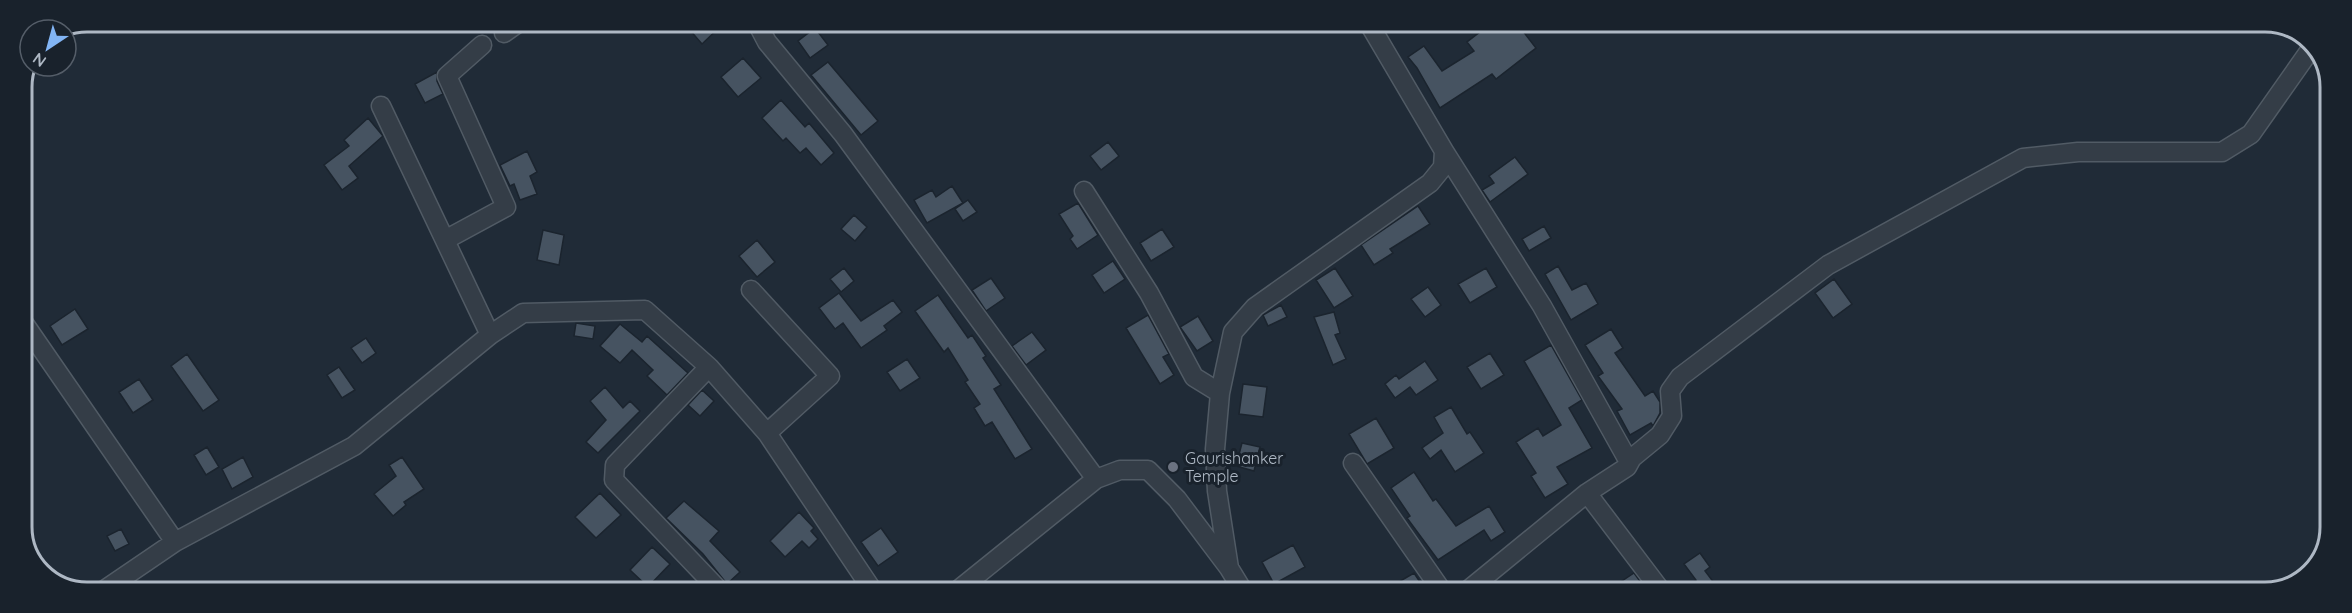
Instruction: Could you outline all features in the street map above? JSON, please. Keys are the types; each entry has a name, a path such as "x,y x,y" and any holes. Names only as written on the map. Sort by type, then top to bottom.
{"street":[{"path":"762,32 767,42 843,134 1096,479"},
{"path":"1374,32 1444,152 1542,306 1629,462"},
{"path":"446,240 506,207 447,76 482,45"},
{"path":"1477,582 1587,493 1627,466 1667,427 1672,416 1670,391 1680,377 1828,265 2023,158 2078,152 2223,152 2251,134 2308,52"},
{"path":"381,106 490,334"},
{"path":"1229,568 1216,491 1215,449 1220,393 1233,332 1255,307 1430,183 1443,167 1444,152"},
{"path":"1084,191 1149,292 1194,377 1220,393"},
{"path":"751,290 830,376 767,433"},
{"path":"116,582 175,542 354,446 490,334 523,313 645,310 709,367 767,433 867,582"},
{"path":"32,335 175,542"},
{"path":"709,367 615,465 614,480 711,582"},
{"path":"1353,463 1436,582"},
{"path":"968,582 1096,479 1120,470 1148,470 1177,499 1238,582"},
{"path":"1587,493 1654,582"}],"building":[{"path":"692,32 715,32 702,44"},
{"path":"810,32 818,32 828,45 810,58 798,41"},
{"path":"1480,32 1524,32 1536,48 1496,79 1492,74 1440,108 1408,57 1424,46 1442,71 1474,51 1467,42"},
{"path":"743,58 761,78 738,97 721,77"},
{"path":"828,62 878,121 861,135 811,75"},
{"path":"437,72 437,81 443,94 425,103 415,84"},
{"path":"781,100 805,127 809,123 834,153 821,165 806,148 800,153 786,138 783,141 762,118"},
{"path":"368,118 383,136 349,166 358,178 342,190 324,165 349,146 344,140"},
{"path":"1108,142 1119,156 1101,170 1090,156"},
{"path":"527,151 537,172 530,176 537,194 520,200 514,184 510,186 500,165"},
{"path":"1515,157 1528,174 1490,202 1482,190 1494,183 1489,176"},
{"path":"952,186 963,203 927,223 914,200 932,190 936,197"},
{"path":"968,200 977,212 963,221 955,209"},
{"path":"1078,203 1098,235 1077,249 1070,239 1073,236 1059,214"},
{"path":"1418,206 1430,224 1390,249 1393,253 1374,265 1361,245"},
{"path":"854,215 867,227 855,241 841,229"},
{"path":"1544,226 1551,238 1529,251 1522,239"},
{"path":"1162,229 1174,247 1151,261 1140,243"},
{"path":"543,230 564,235 559,265 537,260"},
{"path":"757,240 775,262 757,277 739,256"},
{"path":"1113,261 1125,279 1104,293 1092,275"},
{"path":"1558,266 1572,290 1586,283 1598,304 1571,320 1545,274"},
{"path":"844,268 854,281 841,292 830,279"},
{"path":"1335,268 1353,296 1334,308 1316,280"},
{"path":"1486,268 1497,287 1470,303 1458,284"},
{"path":"991,278 1005,298 986,311 972,290"},
{"path":"1834,279 1852,304 1833,318 1815,293"},
{"path":"1428,287 1441,305 1425,317 1411,299"},
{"path":"839,293 861,321 893,300 902,312 884,326 887,330 861,348 843,323 835,329 819,308"},
{"path":"938,295 968,338 972,335 986,356 983,358 1001,385 994,389 1032,449 1015,459 992,422 985,426 974,408 980,404 965,382 968,380 948,348 944,352 915,311"},
{"path":"1281,305 1287,317 1268,326 1263,315"},
{"path":"75,309 88,329 62,345 50,326"},
{"path":"1334,312 1340,333 1335,335 1346,359 1333,365 1314,317"},
{"path":"1148,315 1169,354 1163,357 1174,375 1160,384 1126,328"},
{"path":"1198,316 1213,341 1197,351 1180,327"},
{"path":"576,323 595,326 593,339 574,336"},
{"path":"620,324 642,342 647,336 688,373 667,395 647,376 653,370 632,350 620,363 600,346"},
{"path":"1611,329 1623,348 1615,353 1645,396 1653,391 1660,402 1660,413 1653,426 1651,423 1630,435 1617,411 1622,409 1598,376 1603,373 1585,345"},
{"path":"1032,332 1046,350 1026,365 1012,346"},
{"path":"366,338 376,353 362,363 351,348"},
{"path":"1551,345 1582,400 1569,408 1592,448 1557,467 1568,484 1545,498 1531,476 1536,473 1516,442 1538,428 1543,436 1561,425 1524,361"},
{"path":"1490,353 1504,375 1481,389 1467,367"},
{"path":"187,354 219,400 203,411 171,366"},
{"path":"907,359 920,378 900,391 887,372"},
{"path":"1425,361 1438,380 1416,395 1410,387 1395,398 1385,384 1396,375 1399,379"},
{"path":"339,367 355,390 342,398 327,375"},
{"path":"139,379 153,400 133,413 119,392"},
{"path":"1243,384 1267,387 1263,417 1239,414"},
{"path":"605,387 623,408 630,401 640,411 598,453 586,442 606,420 590,401"},
{"path":"702,390 714,401 700,416 688,405"},
{"path":"1451,407 1467,434 1470,432 1484,453 1455,472 1441,450 1430,459 1422,448 1443,433 1434,417"},
{"path":"1376,418 1394,448 1367,464 1349,434"},
{"path":"1242,443 1260,447 1254,471 1236,466"},
{"path":"207,447 219,467 206,475 194,455"},
{"path":"243,457 253,477 232,489 222,469"},
{"path":"402,457 424,489 404,502 406,505 393,516 374,494 396,476 389,465"},
{"path":"1414,472 1433,501 1436,499 1456,526 1489,506 1505,532 1491,541 1484,530 1438,560 1407,518 1410,516 1391,488"},
{"path":"600,493 621,515 596,538 575,517"},
{"path":"684,501 719,531 710,541 740,572 729,582 725,582 703,554 666,518"},
{"path":"799,512 814,528 811,531 818,539 809,548 802,541 785,557 770,541"},
{"path":"881,528 898,552 878,566 861,542"},
{"path":"121,529 129,544 115,551 107,536"},
{"path":"1293,545 1305,567 1278,582 1273,582 1262,562"},
{"path":"652,547 670,564 653,582 643,582 630,570"},
{"path":"1700,553 1710,567 1705,571 1713,582 1694,582 1696,580 1684,564"},
{"path":"1414,573 1420,582 1398,582"},
{"path":"1634,573 1641,582 1623,582"}],"place":[{"name":"Gaurishanker Temple","path":"1173,467"}]}
